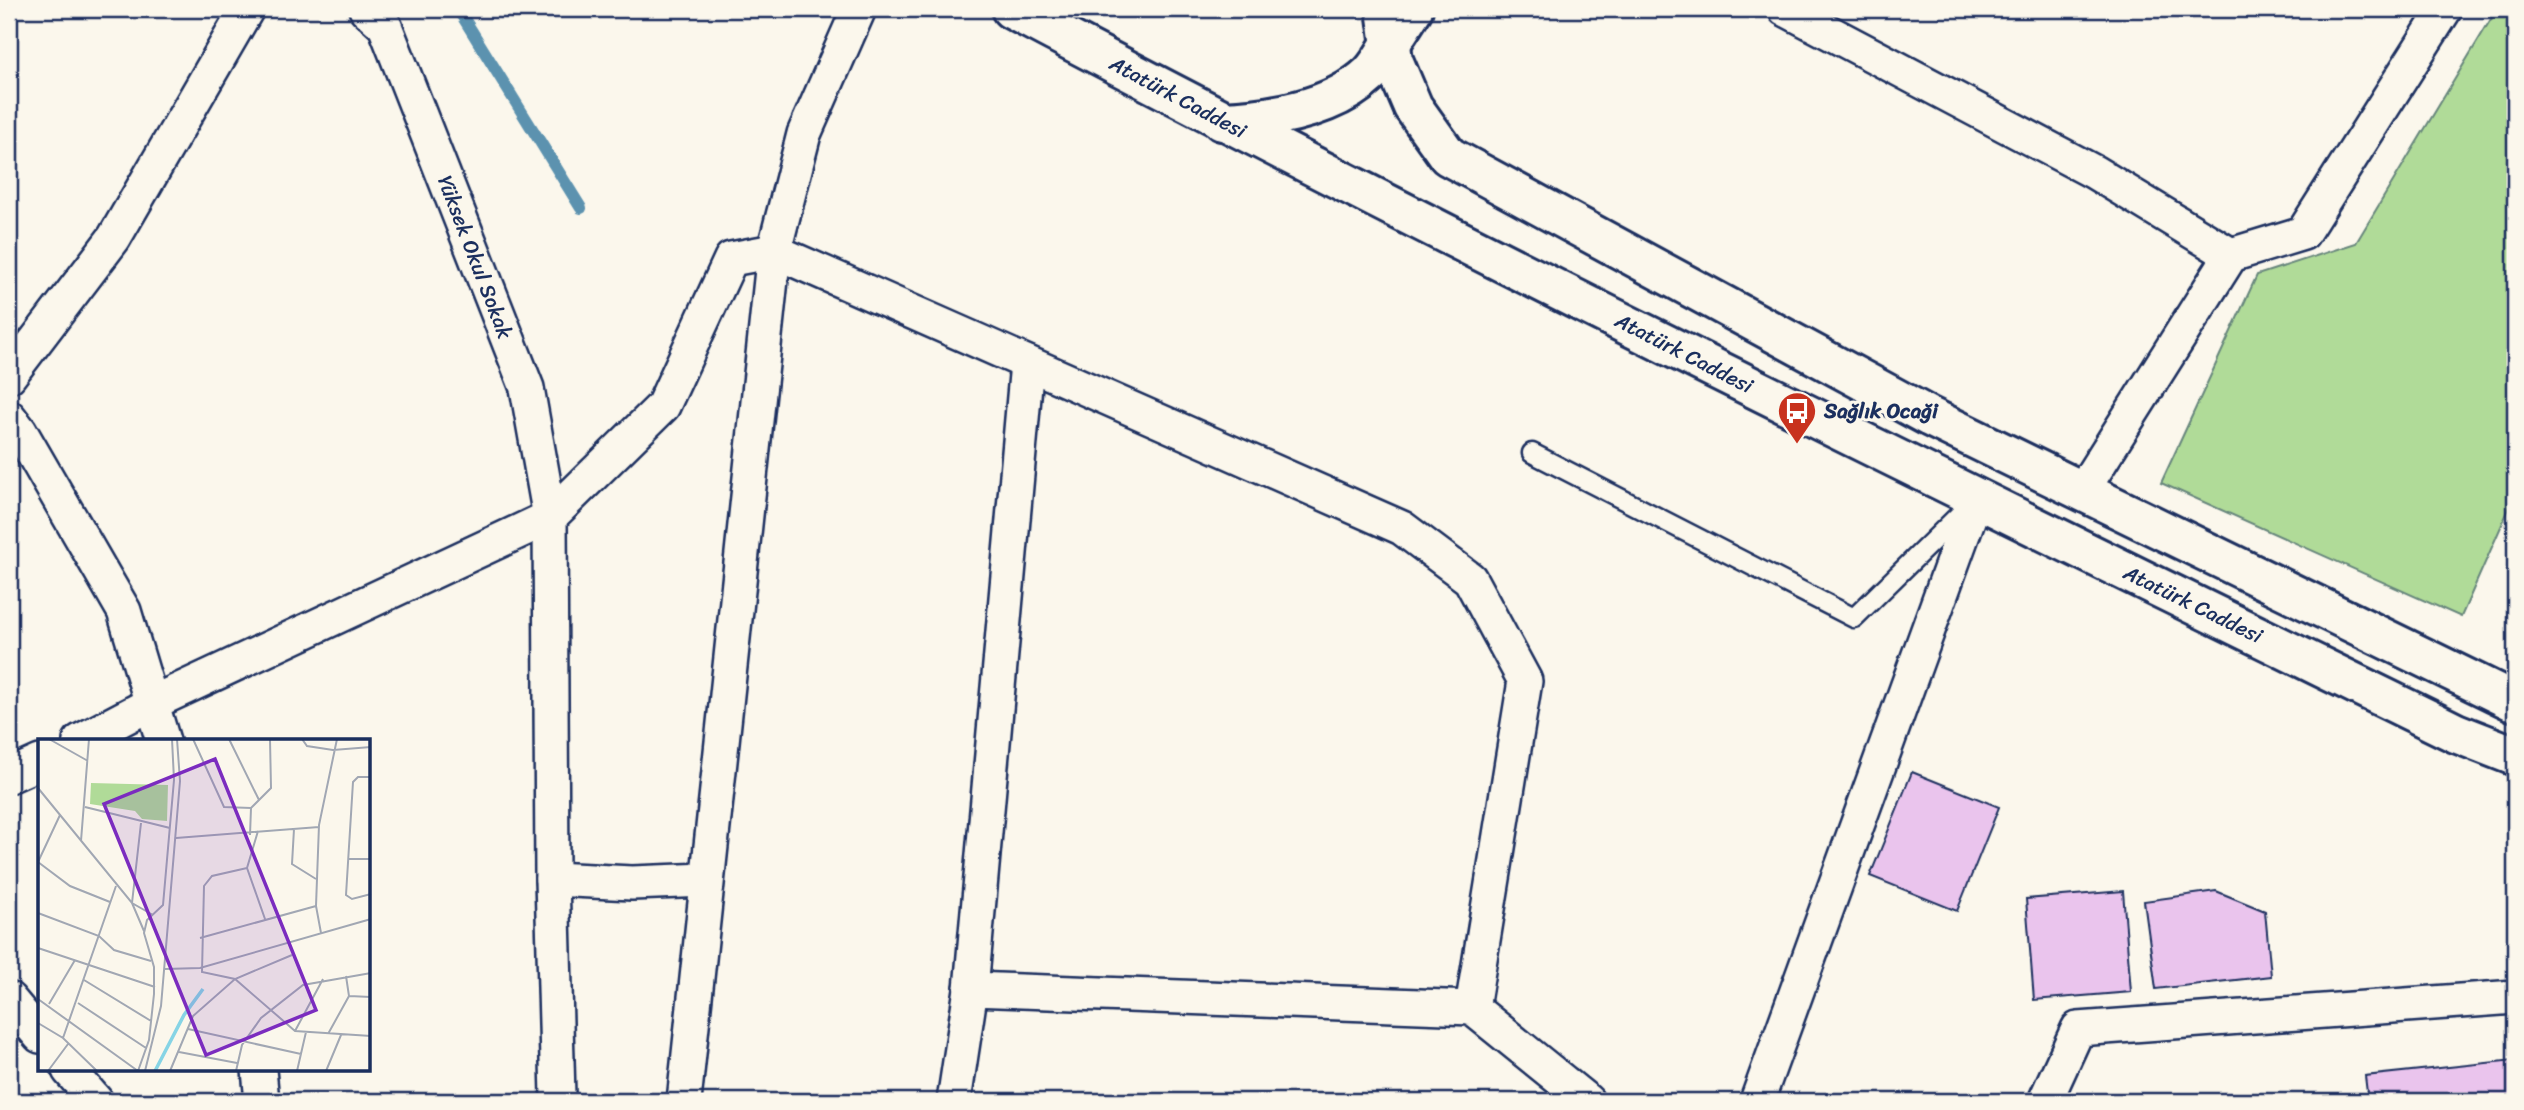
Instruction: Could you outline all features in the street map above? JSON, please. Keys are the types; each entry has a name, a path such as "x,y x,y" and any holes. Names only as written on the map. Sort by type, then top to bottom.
{"main road":[{"name":"Atatürk Caddesi","path":"1011,9 1043,18 1222,121 1976,498 2456,733 2515,756"},
{"path":"1222,121 1257,119 1346,92 1371,73 1389,26 1413,9"},
{"path":"1389,26 1394,60 1413,107 1448,156 1930,417 2515,702"}],"street":[{"path":"9,376 114,238 247,9"},
{"name":"Yüksek Okul Sokak","path":"366,9 385,26 527,388 550,517 552,879 558,1096"},
{"path":"684,1101 774,251 804,134 859,9"},
{"path":"1785,9 2094,172 2231,255"},
{"path":"2082,491 2231,255 2303,233 2445,9"},
{"path":"84,739 152,702 550,517 663,406 731,259 774,251 1402,528 1470,579 1525,681 1472,1007"},
{"path":"954,1101 971,989 1027,363"},
{"path":"9,417 20,431 124,611 162,739"},
{"path":"1757,1101 1976,498"},
{"path":"9,776 38,763"},
{"path":"552,879 632,883 706,880"},
{"path":"971,989 1472,1007 1587,1101"},
{"path":"2045,1101 2078,1029 2515,997"},
{"path":"9,999 38,1034"},
{"path":"71,1072 96,1101"},
{"path":"259,1072 262,1101"}],"lane":[{"path":"1532,453 1854,618 1976,498"}],"green space":[{"path":"2497,9 2515,9 2515,495 2461,617 2161,483 2257,275 2356,243"}],"building":[{"path":"1912,772 1999,807 1957,911 1870,876"},
{"path":"2123,891 2131,992 2034,1000 2026,899"},
{"path":"2216,891 2265,911 2271,976 2156,989 2144,901"},
{"path":"2514,1060 2515,1101 2368,1101 2365,1076"}],"waterway":[{"path":"458,9 581,208"}],"place":[{"name":"Sağlık Ocaği","path":"1797,445"}]}
